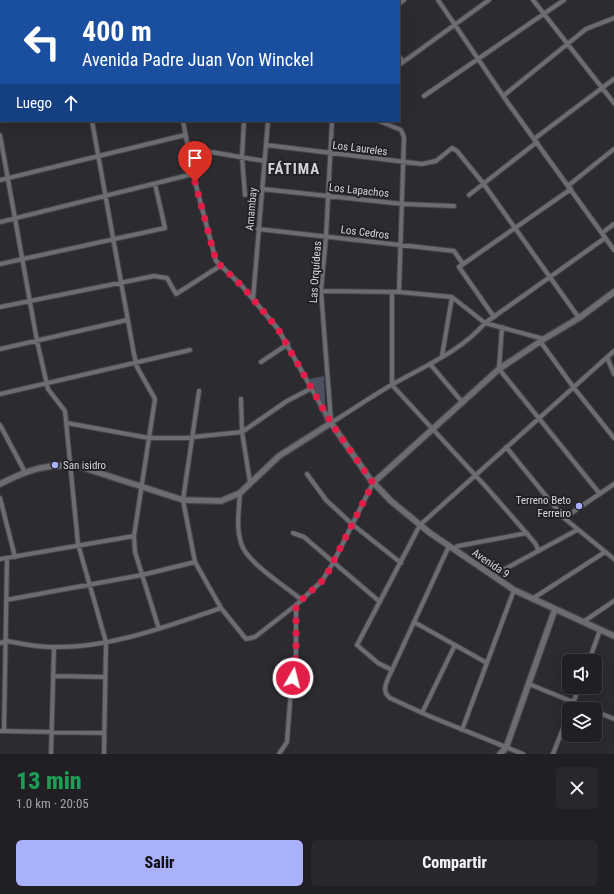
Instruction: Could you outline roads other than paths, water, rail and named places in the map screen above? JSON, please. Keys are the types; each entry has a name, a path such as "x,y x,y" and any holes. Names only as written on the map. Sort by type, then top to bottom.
{"main road":[{"path":"373,483 499,369 542,340 579,318 614,292"},
{"path":"0,484 24,472 41,468 70,465 81,466 183,500 213,502 228,499 240,493 250,482 287,450 331,423"},
{"name":"Avenida 9","path":"331,423 373,483 391,501 420,525 451,548 514,590 532,600 614,636"},
{"path":"500,754 506,748 555,609"}],"street":[{"path":"438,0 503,96 614,250"},
{"path":"401,63 489,0"},
{"path":"533,0 614,103"},
{"path":"424,96 564,0"},
{"path":"503,96 586,29 614,18"},
{"path":"469,195 535,140 614,79"},
{"path":"92,122 104,196 136,362 155,399 140,486 134,536 135,552 159,628"},
{"path":"183,122 193,174 216,261 242,286 278,329 288,344 331,423 392,385 430,364 475,335 485,323 605,238"},
{"path":"244,122 242,157 245,195"},
{"name":"Amambay","path":"253,299 268,122"},
{"name":"Las Orquídeas","path":"331,423 321,292 332,153 332,122"},
{"path":"382,122 397,128 403,133 405,162 399,292"},
{"path":"0,135 37,341 47,384 49,392 64,408 67,423 78,544 91,585 106,642 104,754"},
{"path":"0,180 185,135"},
{"name":"Los Laureles","path":"266,145 430,164 452,148 457,151 482,183"},
{"path":"187,148 264,161"},
{"path":"494,317 459,267 570,187 614,149"},
{"path":"0,222 193,174"},
{"path":"482,183 579,318"},
{"path":"0,264 165,228 155,184"},
{"name":"Los Lapachos","path":"262,189 402,204 454,206"},
{"path":"602,233 614,224"},
{"name":"Los Cedros","path":"258,229 454,251 463,264"},
{"path":"0,307 154,276 167,278 176,294 220,266"},
{"path":"321,292 399,292 452,297 485,323 542,340 574,388 614,438"},
{"path":"392,292 392,385 526,533 539,551"},
{"path":"442,356 452,297"},
{"path":"0,349 127,320"},
{"path":"502,327 499,369 600,494"},
{"path":"261,362 288,344"},
{"path":"0,394 190,350"},
{"path":"392,670 378,663 357,645 420,525 614,351"},
{"path":"607,357 614,374"},
{"path":"430,364 463,403"},
{"path":"67,423 149,438 192,437 242,432 287,401 312,388"},
{"path":"199,391 183,500 195,562 221,608 243,638 251,639 296,605 322,581 333,563 373,483"},
{"path":"241,399 242,432 250,482"},
{"path":"0,425 24,472"},
{"path":"506,447 564,518 614,559"},
{"path":"307,474 326,500 352,524 401,563"},
{"path":"564,518 614,484"},
{"path":"240,493 238,529 241,544 250,558 302,600"},
{"path":"0,498 15,557"},
{"path":"492,576 577,530"},
{"path":"293,533 304,537 380,602"},
{"path":"523,754 422,713 387,696 385,687 414,622 451,548 526,533"},
{"path":"0,559 7,559 78,544 134,536"},
{"path":"532,600 605,552"},
{"path":"7,559 6,641 2,731 104,733"},
{"path":"6,600 142,575 195,562"},
{"path":"462,730 514,590"},
{"path":"583,622 614,601"},
{"path":"279,754 288,742 290,702 296,653 296,605"},
{"path":"0,642 6,641 54,647 106,642 159,628 221,608"},
{"path":"0,620 6,621"},
{"path":"414,622 487,663"},
{"path":"591,654 600,630"},
{"path":"422,713 455,645"},
{"path":"51,754 54,647"},
{"path":"53,676 105,677"},
{"path":"529,684 573,702 576,694"},
{"path":"602,714 614,719"},
{"path":"553,754 562,731"}],"place":[{"name":"San isidro","path":"55,465"},
{"name":"Terreno Beto Ferreiro","path":"579,506"}],"district":[{"name":"FÁTIMA","path":"294,169"}]}
